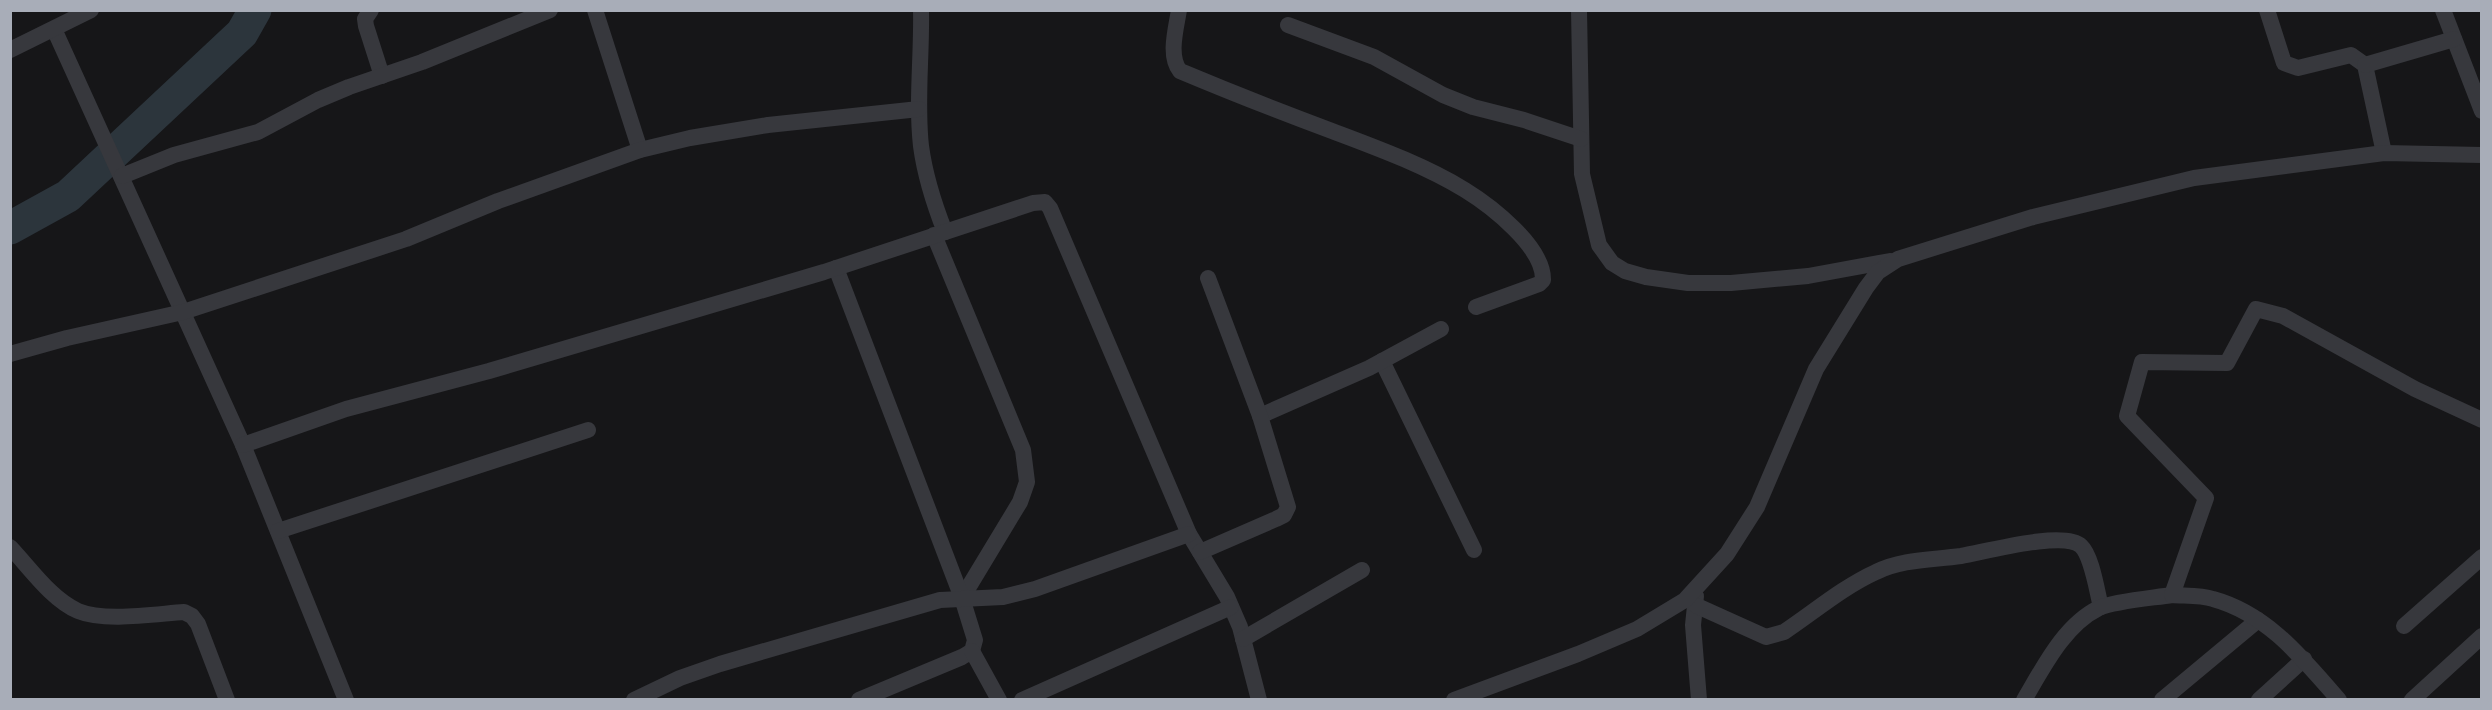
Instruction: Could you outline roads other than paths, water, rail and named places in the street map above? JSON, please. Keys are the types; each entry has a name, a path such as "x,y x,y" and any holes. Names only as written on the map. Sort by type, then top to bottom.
{"street":[{"path":"371,10 365,19 366,26 382,76"},
{"path":"119,171 258,132 318,100 550,10"},
{"path":"595,10 640,150"},
{"path":"921,10 919,109 925,171 939,233 1023,450 1027,482 1020,502 962,598"},
{"path":"1179,10 1174,54 1175,65 1180,71 1395,155 1464,190 1494,210 1518,234 1538,260 1543,280 1539,284 1476,307"},
{"path":"1580,10 1582,174 1599,245 1612,263 1625,272 1688,283 1731,283 1808,276 1898,259 2033,217 2194,178 2384,153 2481,155"},
{"path":"2267,10 2284,63 2298,68 2351,56 2365,65 2384,153"},
{"path":"2443,10 2481,111"},
{"path":"10,50 81,13"},
{"path":"1288,25 1374,57 1443,95 1473,107 1524,120 1581,140"},
{"path":"54,29 243,445 346,699"},
{"path":"2365,65 2454,39"},
{"path":"10,354 66,338 183,312 406,239 498,201 640,150 690,138 768,125 919,109"},
{"path":"243,445 346,409 500,368 836,268 1032,203 1045,202 1050,208 1189,534 1231,607 1243,639 1259,699"},
{"path":"1454,699 1578,654 1637,629 1692,598 1727,554 1757,507 1816,369 1859,298 1878,272 1898,259"},
{"path":"836,268 962,598 975,640 972,651 962,657 859,699"},
{"path":"1200,552 1284,515 1288,507 1260,416 1208,278"},
{"path":"2172,595 2205,498 2127,416 2142,362 2227,363 2256,309 2283,316 2415,389 2481,420"},
{"path":"1260,416 1382,361 1441,329"},
{"path":"1382,361 1474,550"},
{"path":"278,531 588,430"},
{"path":"634,699 680,678 720,664 940,600 1003,597 1035,589 1189,534"},
{"path":"1692,598 1766,637 1774,637 1876,571 1902,562 1961,556 2028,543 2064,540 2073,541 2086,552 2101,607"},
{"path":"10,547 58,598 78,611 114,616 184,612 192,616 198,624 227,699"},
{"path":"2404,626 2481,557"},
{"path":"1243,639 1362,570"},
{"path":"2024,699 2044,665 2068,634 2087,615 2101,607 2172,595 2211,598 2245,610 2278,634 2304,659 2339,699"},
{"path":"1692,598 1699,699"},
{"path":"1022,699 1231,607"},
{"path":"2162,699 2258,620"},
{"path":"2412,699 2481,636"},
{"path":"972,651 999,699"},
{"path":"2259,699 2304,659"}],"waterway":[{"path":"10,228 68,196 242,33 255,10"}]}
